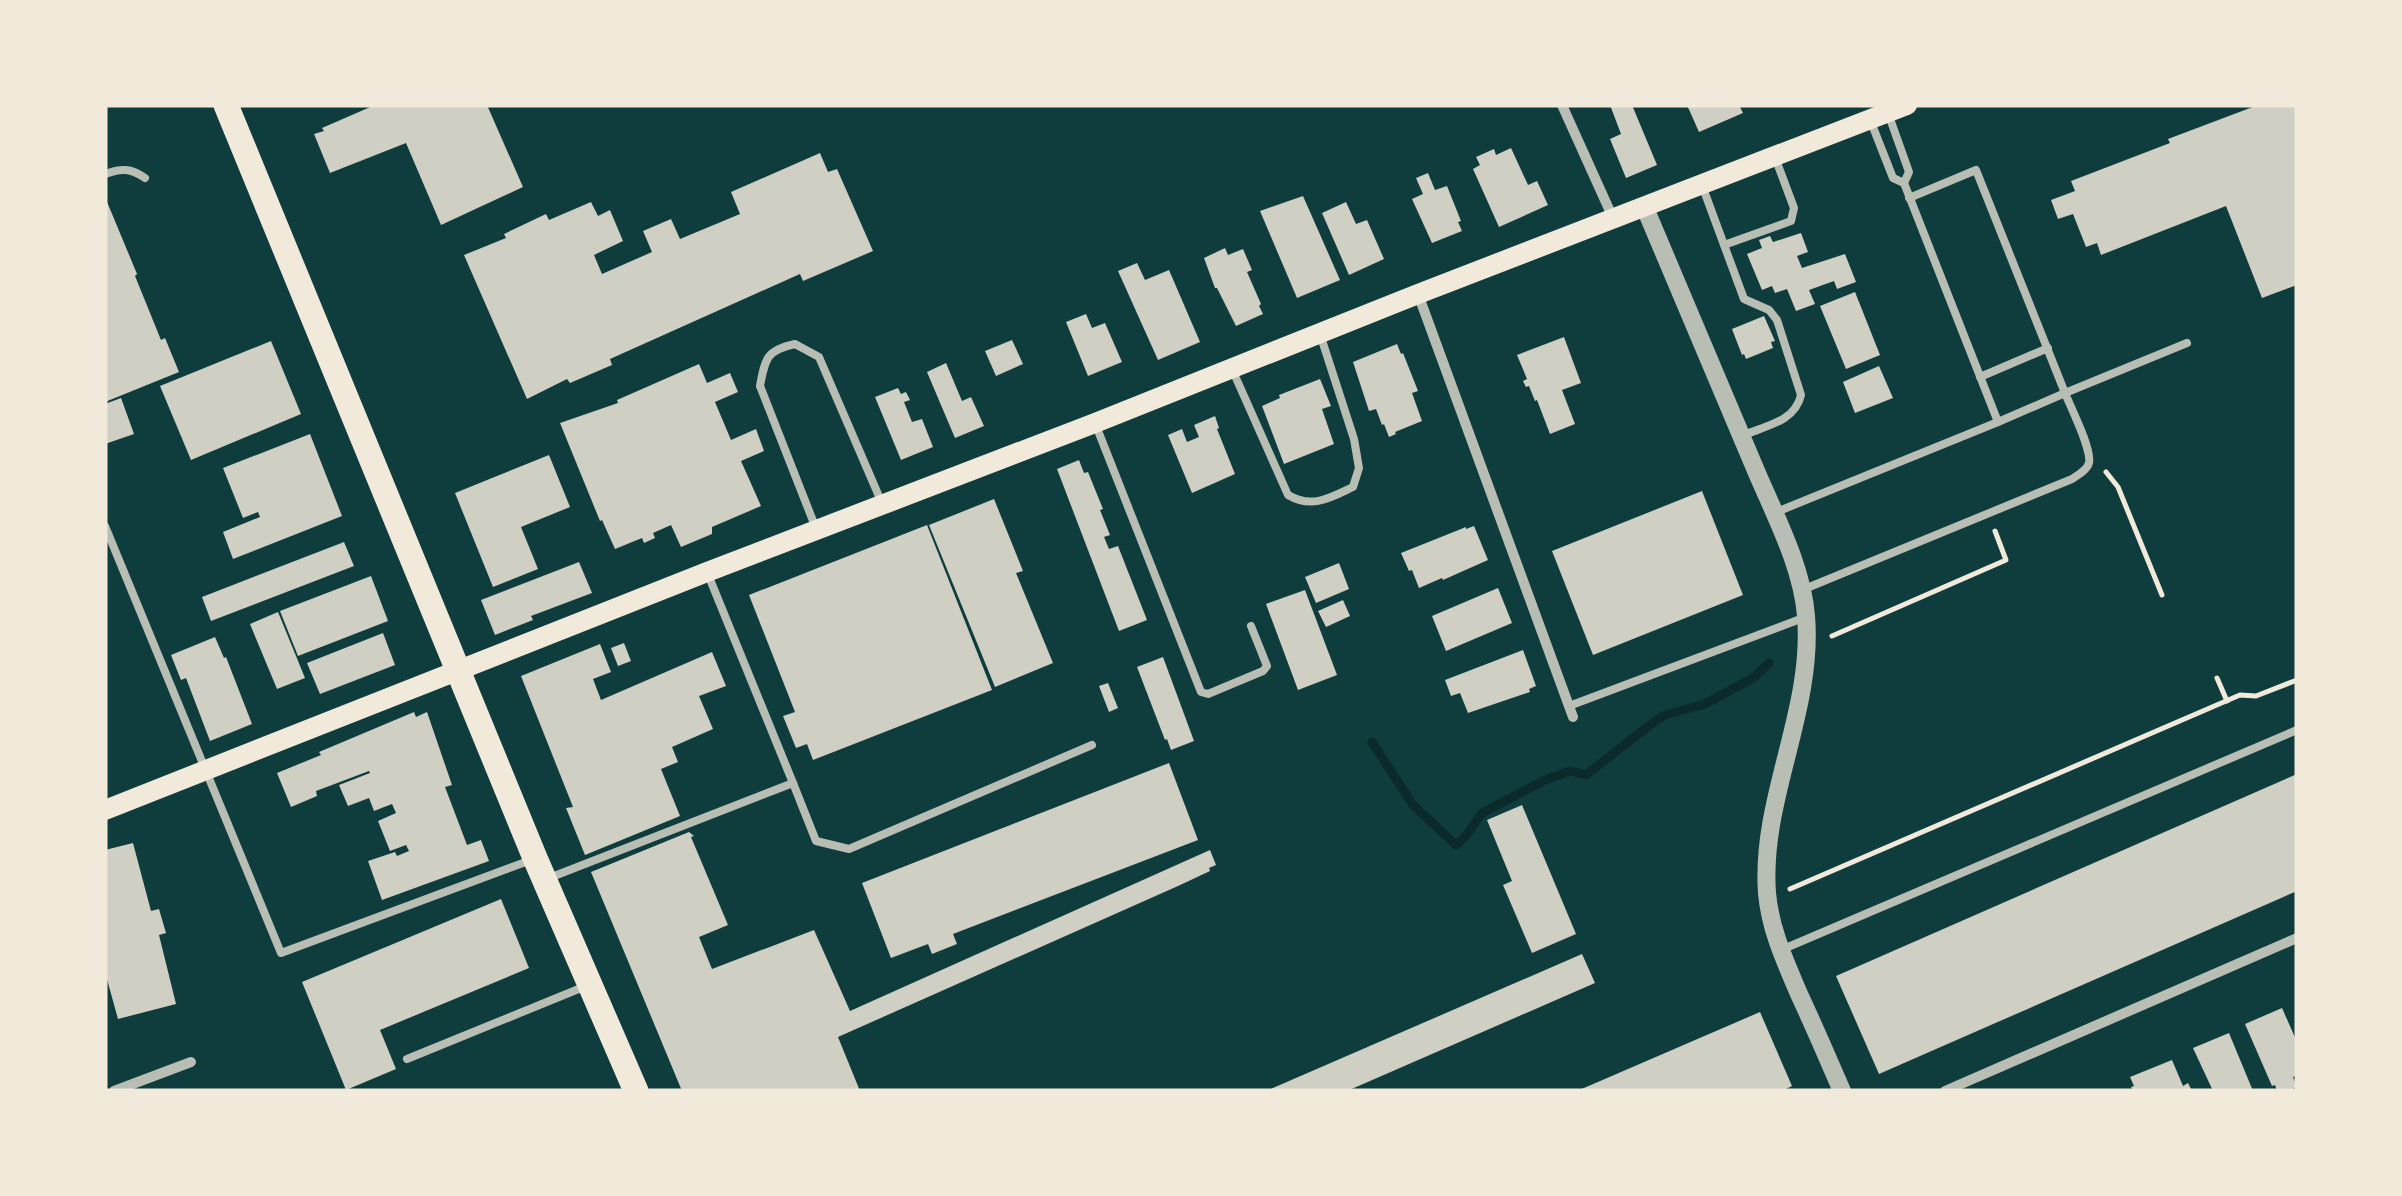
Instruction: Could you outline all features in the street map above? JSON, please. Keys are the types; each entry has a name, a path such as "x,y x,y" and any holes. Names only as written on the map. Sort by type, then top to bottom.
{"main road":[{"path":"226,105 540,869 636,1091"},
{"path":"105,810 1889,113"}],"street":[{"path":"1562,105 1613,220"},
{"path":"1645,208 1774,513 1802,590 1807,667 1775,806 1768,850 1768,904 1780,950 1842,1091"},
{"path":"1418,294 1571,712"},
{"path":"1945,1091 2297,938"},
{"path":"114,1091 192,1062"}],"lane":[{"path":"1889,113 1893,178 1904,184 1998,422"},
{"path":"1889,113 1910,172 1904,184"},
{"path":"1724,245 1791,221 1790,196 1774,157"},
{"path":"105,174 120,168 145,178"},
{"path":"1802,590 2072,479 2089,463 2066,394 1976,170 1909,198"},
{"path":"1702,186 1744,299 1769,310 1777,320 1801,395 1792,415 1741,436"},
{"path":"1232,369 1288,496 1302,503 1325,500 1354,487 1360,468 1320,334"},
{"path":"1774,513 2186,343"},
{"path":"816,531 760,386 764,361 778,348 796,344 819,357 882,505"},
{"path":"1980,376 2048,348"},
{"path":"1096,424 1201,692 1208,694 1264,671 1267,666 1251,626"},
{"path":"105,526 281,954 792,783"},
{"path":"708,572 816,841 848,849 1092,746"},
{"path":"1571,712 1806,616"},
{"path":"1780,950 2297,730"},
{"path":"408,1059 590,984"}],"path":[{"path":"2106,472 2118,487 2162,596"},
{"path":"1832,636 2006,560 1994,528"},
{"path":"2217,678 2227,701"},
{"path":"1790,889 2227,701 2256,696 2297,680"}],"building":[{"path":"375,105 487,105 523,187 441,225 406,143 330,173 314,134"},
{"path":"1610,105 1632,105 1657,165 1626,178 1610,139 1621,134"},
{"path":"1687,105 1739,105 1743,113 1699,132"},
{"path":"2258,105 2297,105 2297,285 2262,298 2226,206 2101,255 2097,243 2086,247 2073,214 2058,219 2051,200 2075,191 2071,181"},
{"path":"1511,148 1528,185 1537,181 1548,205 1499,227 1473,169 1480,165 1476,157 1494,149 1496,155"},
{"path":"820,153 828,172 837,169 873,251 803,281 800,274 610,359 612,365 570,383 567,379 527,399 464,255 506,238 504,234 546,214 549,220 591,202 598,216 610,210 623,241 594,255 602,274 652,252 643,231 671,219 680,239 740,214 731,192"},
{"path":"1428,173 1435,190 1447,186 1462,231 1432,243 1412,199 1423,194 1416,178"},
{"path":"1303,196 1340,280 1297,298 1260,211"},
{"path":"105,197 161,340 165,338 179,372 105,402"},
{"path":"1346,202 1356,224 1367,220 1384,259 1349,275 1322,213"},
{"path":"1801,233 1808,252 1797,256 1802,268 1845,254 1856,282 1837,289 1834,281 1809,290 1815,304 1796,311 1787,289 1775,293 1772,286 1762,290 1747,254 1762,248 1759,240 1770,236 1773,242"},
{"path":"1225,248 1228,255 1243,249 1263,314 1236,326 1204,258"},
{"path":"1137,263 1145,280 1169,270 1200,342 1158,360 1118,271"},
{"path":"1855,292 1880,355 1846,369 1820,306"},
{"path":"1086,314 1092,328 1105,323 1122,362 1088,376 1066,322"},
{"path":"1764,316 1775,341 1771,342 1773,348 1746,359 1732,329"},
{"path":"1564,337 1581,383 1562,390 1575,424 1550,434 1537,400 1523,381 1527,379 1517,355"},
{"path":"1012,340 1023,364 996,376 985,351"},
{"path":"271,341 301,414 191,460 160,386"},
{"path":"1397,344 1418,391 1412,393 1422,421 1389,437 1376,409 1369,411 1353,362"},
{"path":"946,363 962,401 971,397 984,426 955,438 927,372"},
{"path":"699,364 707,383 730,373 738,392 715,402 731,440 756,429 764,451 741,461 761,506 712,527 712,534 681,547 671,525 653,533 655,538 644,543 642,538 615,549 560,423 618,403 617,400"},
{"path":"1879,366 1893,398 1855,413 1843,382"},
{"path":"1320,379 1331,406 1322,409 1334,444 1284,464 1262,406"},
{"path":"898,388 910,400 904,402 912,422 922,419 933,447 901,460 875,397"},
{"path":"121,398 134,434 105,444 105,404"},
{"path":"1215,416 1235,474 1192,493 1168,435 1182,429 1187,442 1199,437 1194,425"},
{"path":"310,434 342,516 233,559 223,532 260,517 258,512 243,518 223,468"},
{"path":"549,455 570,507 521,527 538,569 493,587 455,493"},
{"path":"1079,460 1103,509 1100,510 1110,535 1104,537 1109,549 1118,546 1147,620 1119,631 1057,469"},
{"path":"1702,491 1743,595 1593,655 1552,551"},
{"path":"994,499 1023,571 1016,573 1053,663 995,687 929,525"},
{"path":"927,525 992,690 813,760 807,744 796,748 783,716 795,712 749,595"},
{"path":"1474,526 1488,560 1419,588 1401,553"},
{"path":"344,542 354,566 211,621 202,597"},
{"path":"579,562 592,593 531,616 533,620 495,635 481,600"},
{"path":"1339,563 1349,589 1316,603 1305,577"},
{"path":"371,576 388,621 298,656 280,611"},
{"path":"1498,588 1512,623 1446,651 1432,616"},
{"path":"1305,590 1337,675 1298,690 1266,604"},
{"path":"1343,600 1350,616 1326,627 1318,611"},
{"path":"278,612 305,678 277,689 250,624"},
{"path":"383,633 395,665 320,694 307,663"},
{"path":"215,637 252,724 210,741 186,678 181,680 171,655"},
{"path":"624,643 631,661 618,666 611,648"},
{"path":"600,644 611,672 593,679 601,700 712,652 726,686 699,696 713,729 672,747 678,762 661,769 680,816 585,855 566,808 573,807 521,676"},
{"path":"1523,650 1536,686 1530,692 1468,713 1460,693 1451,696 1445,680"},
{"path":"1163,657 1194,741 1171,750 1137,667"},
{"path":"1108,683 1118,708 1109,712 1099,686"},
{"path":"414,712 416,717 427,712 452,785 445,787 467,845 481,840 489,861 382,900 368,861 409,851 406,845 390,851 378,821 396,813 392,804 374,811 369,798 348,806 339,785 369,771 316,791 317,796 291,807 277,773"},
{"path":"1169,763 1198,840 953,934 957,944 932,954 928,944 891,958 862,883"},
{"path":"2297,774 2297,891 1879,1074 1836,976"},
{"path":"1522,805 1576,934 1532,953 1503,885 1512,881 1487,820"},
{"path":"689,832 694,836 691,837 728,925 699,937 712,969 814,930 850,1011 1210,850 1216,865 1178,886 838,1037 860,1091 682,1091 591,872"},
{"path":"133,843 151,911 159,909 166,933 159,935 176,1004 118,1019 105,972 105,850"},
{"path":"501,899 529,968 380,1030 396,1069 346,1090 302,982"},
{"path":"1582,954 1595,983 1347,1091 1266,1091"},
{"path":"2282,1008 2297,1042 2297,1075 2293,1077 2297,1087 2288,1091 2277,1091 2272,1086 2245,1024"},
{"path":"1760,1012 1792,1086 1782,1091 1577,1091"},
{"path":"2229,1033 2253,1091 2213,1091 2193,1048"},
{"path":"2172,1060 2183,1086 2188,1083 2192,1091 2133,1091 2130,1077"}],"waterway":[{"path":"1372,742 1413,805 1456,845 1482,813 1545,780 1570,771 1586,775 1655,721 1705,704 1753,678 1769,663"}]}
